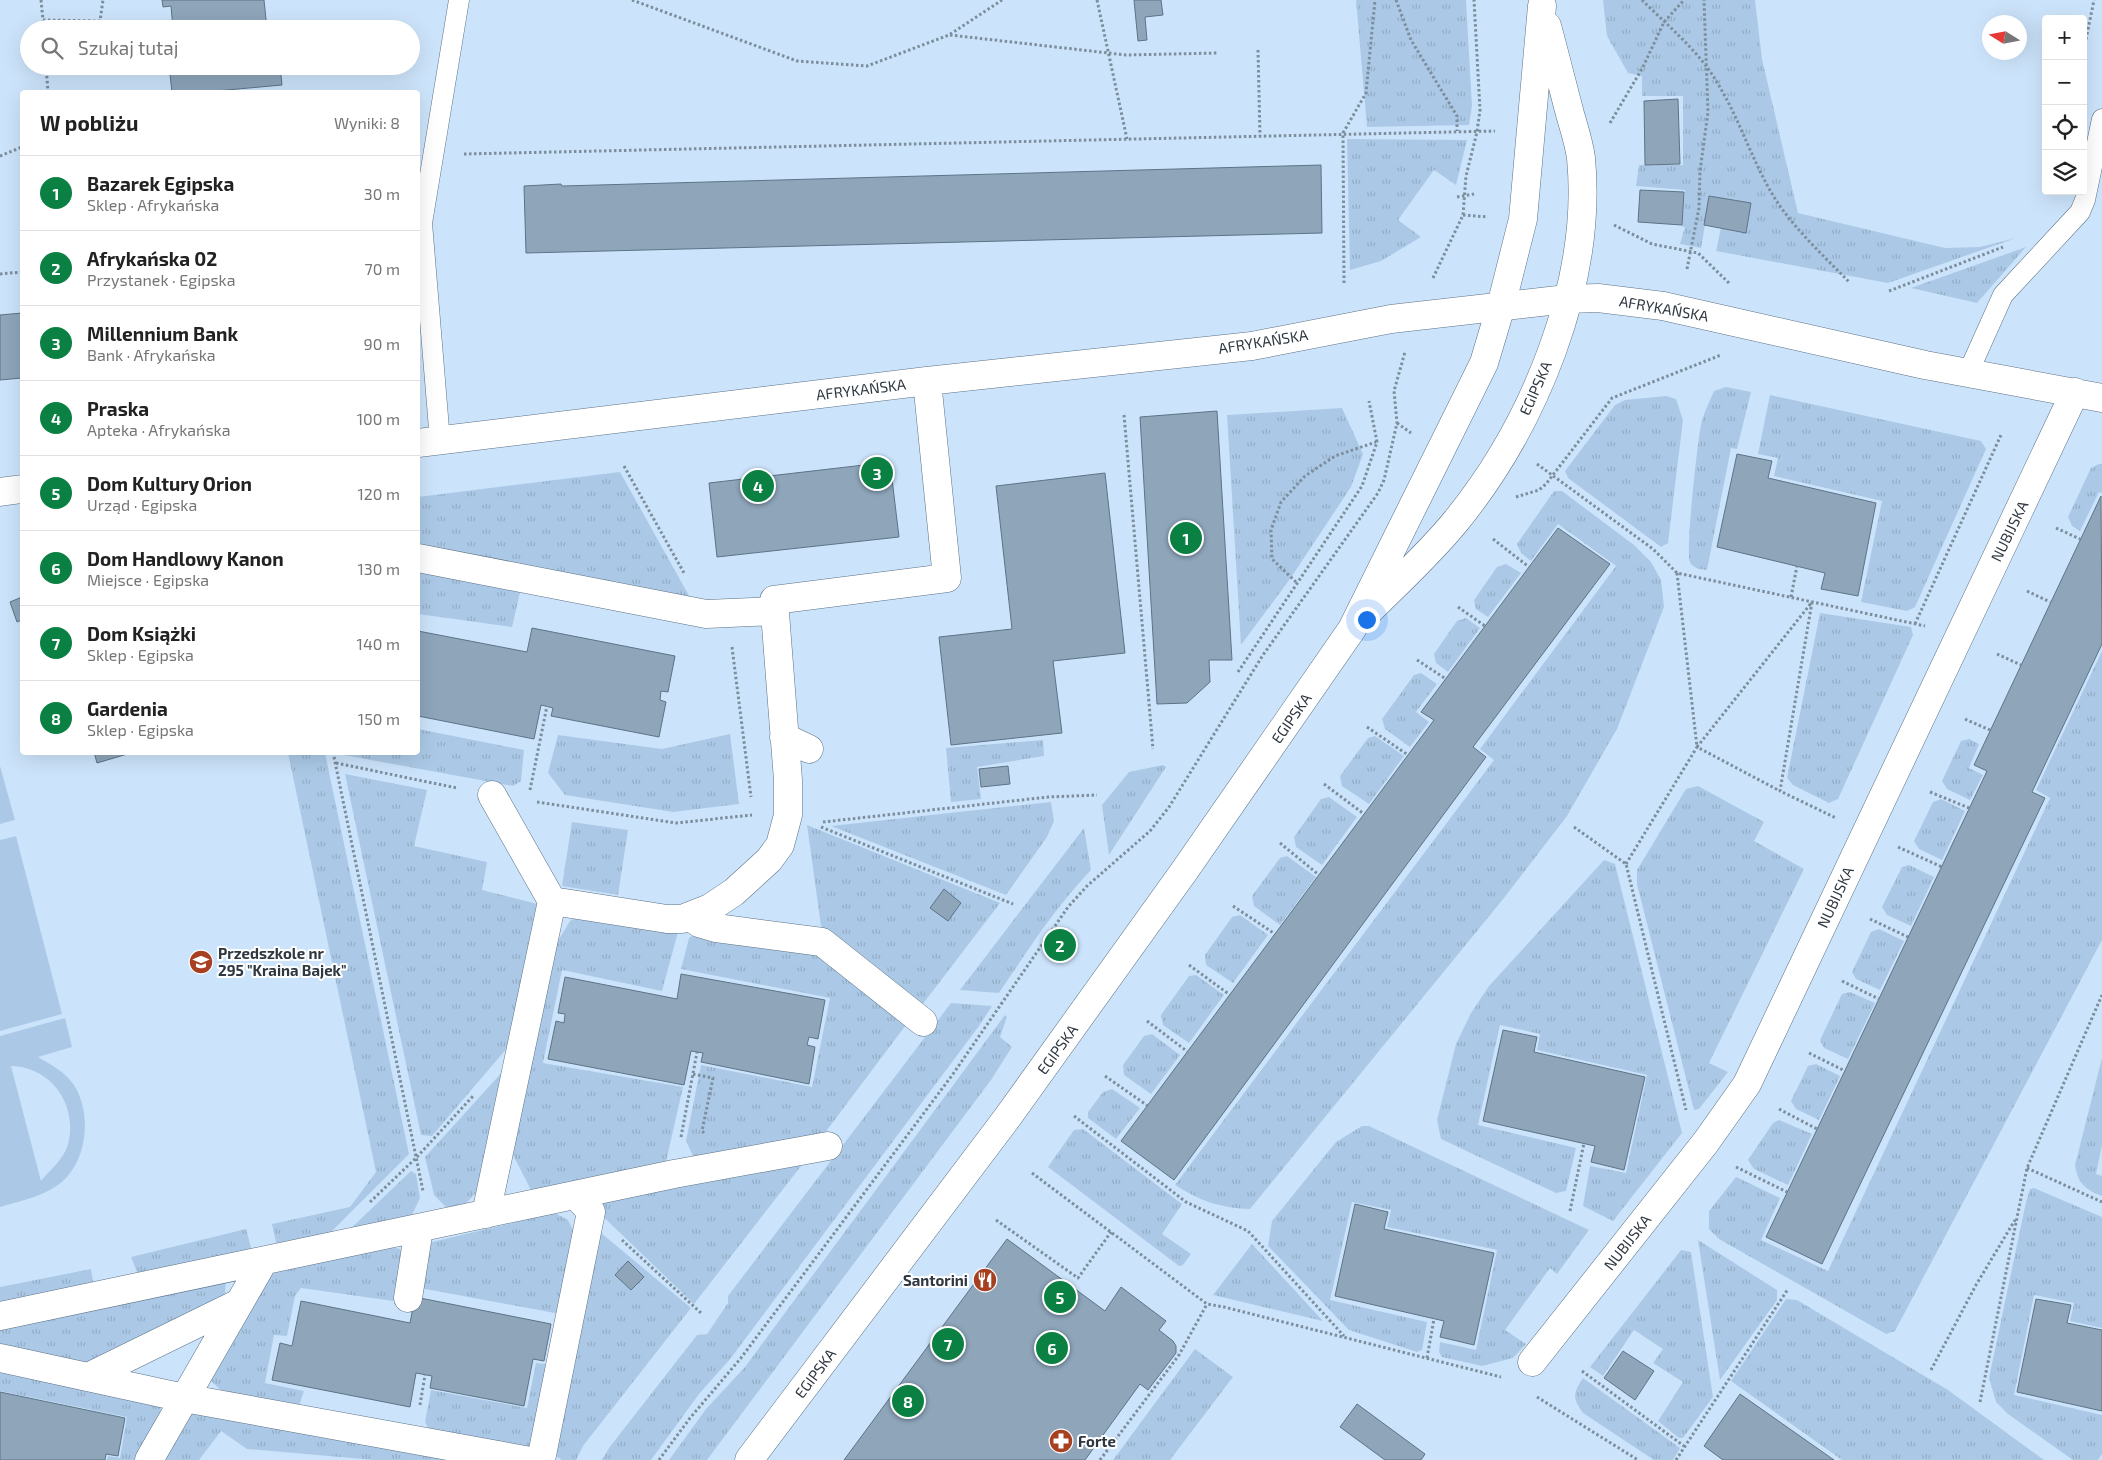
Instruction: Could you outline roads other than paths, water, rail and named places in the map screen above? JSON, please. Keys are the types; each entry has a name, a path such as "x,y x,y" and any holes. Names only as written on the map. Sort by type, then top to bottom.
{"street":[{"name":"EGIPSKA","path":"1352,629 1455,522 1485,480 1538,388 1567,299 1580,244 1583,198 1581,156 1542,3"},
{"name":"EGIPSKA","path":"749,1460 1013,1110 1185,870 1352,629 1484,363 1501,306 1523,219 1542,3"},
{"name":"AFRYKAŃSKA","path":"429,442 927,381 1252,346 1360,324 1501,306 1567,299 1598,298 1664,306 1968,373 2102,398"},
{"path":"552,901 667,919 692,917 734,892 769,860 800,819 784,737 774,600 947,578 927,381"},
{"name":"NUBIJSKA","path":"1532,1362 1706,1142 1747,1084 2075,392"},
{"path":"0,492 20,489"},
{"path":"420,558 706,614 775,611"},
{"path":"784,737 809,749"},
{"path":"486,1214 552,901 492,795"},
{"path":"692,917 699,923 716,928 822,942 923,1022"},
{"path":"0,1316 486,1214 584,1204 674,1174 828,1146"},
{"path":"540,1460 584,1204"},
{"path":"408,1298 424,1228"},
{"path":"149,1460 263,1262"},
{"path":"88,1377 239,1303"},
{"path":"0,1358 184,1398 525,1460"}],"lane":[{"path":"429,442 422,223 459,0"},
{"path":"1968,373 2003,295 2080,212 2085,200 2102,119"}],"place":[{"name":"Millennium Bank","path":"877,473"},
{"name":"Praska","path":"758,486"},
{"name":"Bazarek Egipska","path":"1186,538"},
{"name":"Afrykańska 02","path":"1060,945"},
{"name":"Przedszkole nr 295 \"Kraina Bajek\"","path":"201,962"},
{"name":"Santorini","path":"985,1280"},
{"name":"Dom Kultury Orion","path":"1060,1297"},
{"name":"Dom Książki","path":"948,1344"},
{"name":"Dom Handlowy Kanon","path":"1052,1348"},
{"name":"Gardenia","path":"908,1401"},
{"name":"Forte","path":"1061,1441"}]}
